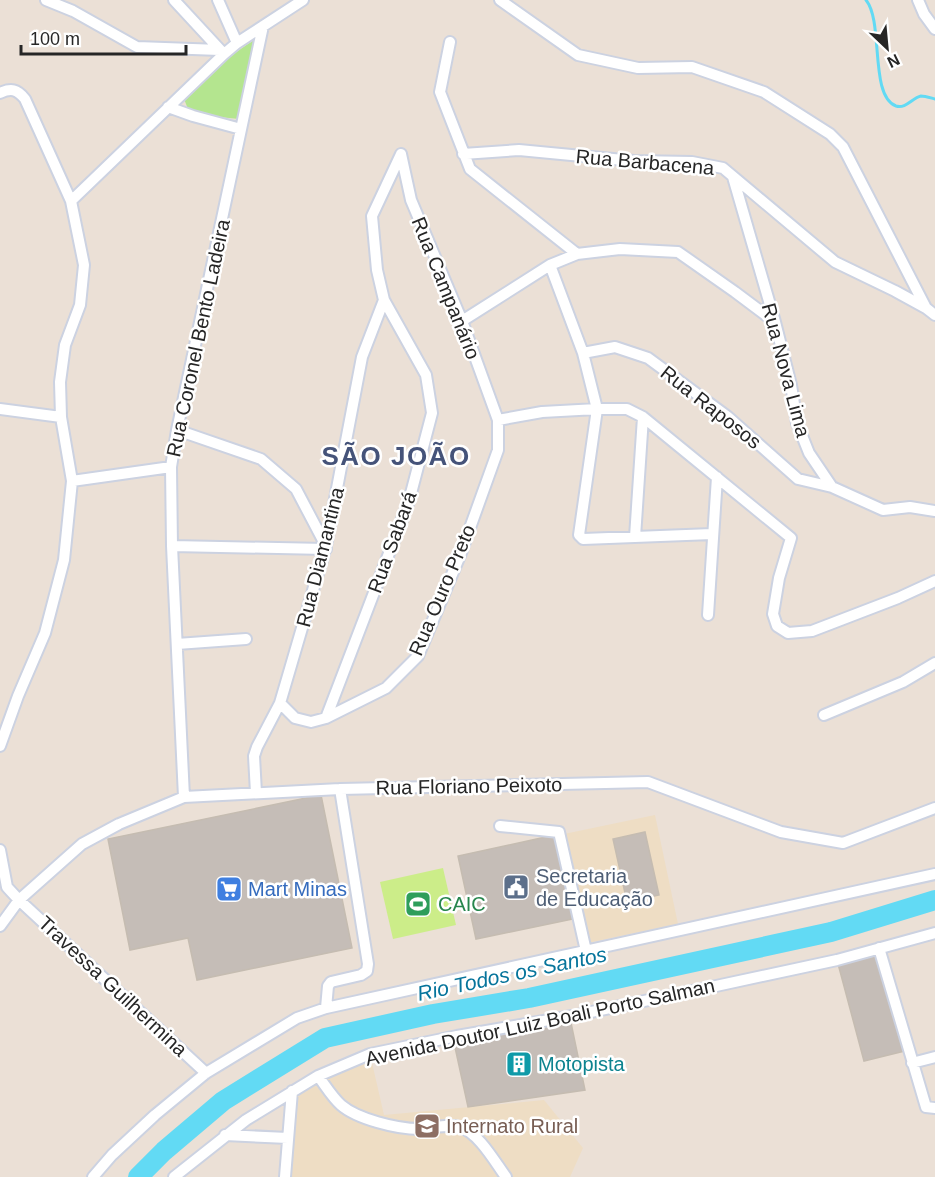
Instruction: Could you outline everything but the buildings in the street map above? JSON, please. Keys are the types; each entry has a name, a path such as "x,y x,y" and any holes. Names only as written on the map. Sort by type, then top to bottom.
{"street":[{"path":"46,0 73,11 137,47 222,52"},
{"path":"174,0 222,52"},
{"path":"218,0 237,43"},
{"path":"71,201 222,52 303,0"},
{"path":"500,0 578,56 638,68 692,68 764,92 830,134 843,147 931,312"},
{"path":"918,0 924,14 935,29"},
{"name":"Rua Coronel Bento Ladeira","path":"184,797 172,546 171,467 263,26"},
{"path":"450,42 440,92 463,154 471,169 577,254"},
{"path":"0,93 14,89 25,99 71,201 84,265 80,305 64,345 60,382 61,417 72,481 63,560 45,633 0,746"},
{"path":"168,107 241,129"},
{"name":"Rua Barbacena","path":"463,154 519,150 634,161 692,162 723,168 835,262 895,291 931,312"},
{"name":"Rua Sabará","path":"326,718 409,501 432,413 426,375 384,300 377,270 372,216 401,154"},
{"name":"Rua Campanário","path":"401,154 411,200 462,321 498,420"},
{"name":"Rua Nova Lima","path":"734,177 791,385 796,423 809,453 832,487"},
{"path":"462,321 550,265 577,254 620,249 678,252 775,322"},
{"path":"550,265 583,353 597,409 579,535 583,539 712,534"},
{"name":"Rua Diamantina","path":"256,793 254,756 280,703 326,547 362,357 384,300"},
{"name":"Rua Raposos","path":"583,353 615,347 648,358 728,417 798,478 832,487"},
{"path":"0,409 61,417"},
{"path":"498,420 542,412 597,409 627,409 642,417 791,538 779,578 773,614 777,626 788,633 812,631 898,598 935,581"},
{"path":"635,537 642,417"},
{"name":"Rua Ouro Preto","path":"326,718 386,688 418,656 461,553 498,450 498,420"},
{"path":"172,546 326,547 296,489 261,459 177,430"},
{"path":"72,481 171,467"},
{"path":"708,615 717,477"},
{"path":"832,487 883,510 910,507 935,511"},
{"path":"177,644 246,639"},
{"path":"824,715 903,682 935,663"},
{"path":"280,703 295,718 311,722 326,718"},
{"name":"Rua Floriano Peixoto","path":"0,926 19,900 82,844 119,824 184,797 340,789 648,782 781,832 843,843 935,808"},
{"path":"327,1008 328,986 331,982 361,975 367,971 368,964 340,789"},
{"path":"500,826 559,832 586,951"},
{"path":"0,850 3,891 19,900"},
{"path":"93,1177 120,1147 155,1115 207,1073 297,1018 327,1008 935,874"},
{"name":"Travessa Guilhermina","path":"19,900 207,1073"},
{"name":"Avenida Doutor Luiz Boali Porto Salman","path":"174,1177 246,1120 318,1076 370,1054 716,987 837,960 935,933"},
{"path":"879,948 926,1107 935,1108"},
{"path":"912,1063 935,1057"},
{"path":"318,1076 339,1104 363,1118 403,1128 459,1126 472,1133 484,1146 506,1177"},
{"path":"285,1177 292,1092"},
{"path":"225,1135 288,1138"}],"shaded area":[{"path":"655,815 678,924 587,943 564,834"},
{"name":"Internato Rural","path":"370,1054 384,1115 544,1100 583,1148 570,1177 292,1177 285,1170 292,1091"}],"green space":[{"path":"259,37 239,119 190,114 184,99 219,66"},
{"name":"CAIC","path":"443,868 456,925 393,939 380,882"}],"waterway":[{"path":"866,0 874,24 882,88 888,99 900,107 921,96 935,99"},
{"name":"Rio Todos os Santos","path":"138,1177 164,1151 223,1101 325,1038 433,1014 529,998 831,932 935,900"}],"place":[{"name":"Secretaria de Educação","path":"516,887"},
{"name":"Mart Minas","path":"229,889"},
{"name":"CAIC","path":"418,904"},
{"name":"Motopista","path":"519,1064"},
{"name":"Internato Rural","path":"427,1126"}],"district":[{"name":"SÃO JOÃO","path":"396,456"}]}
